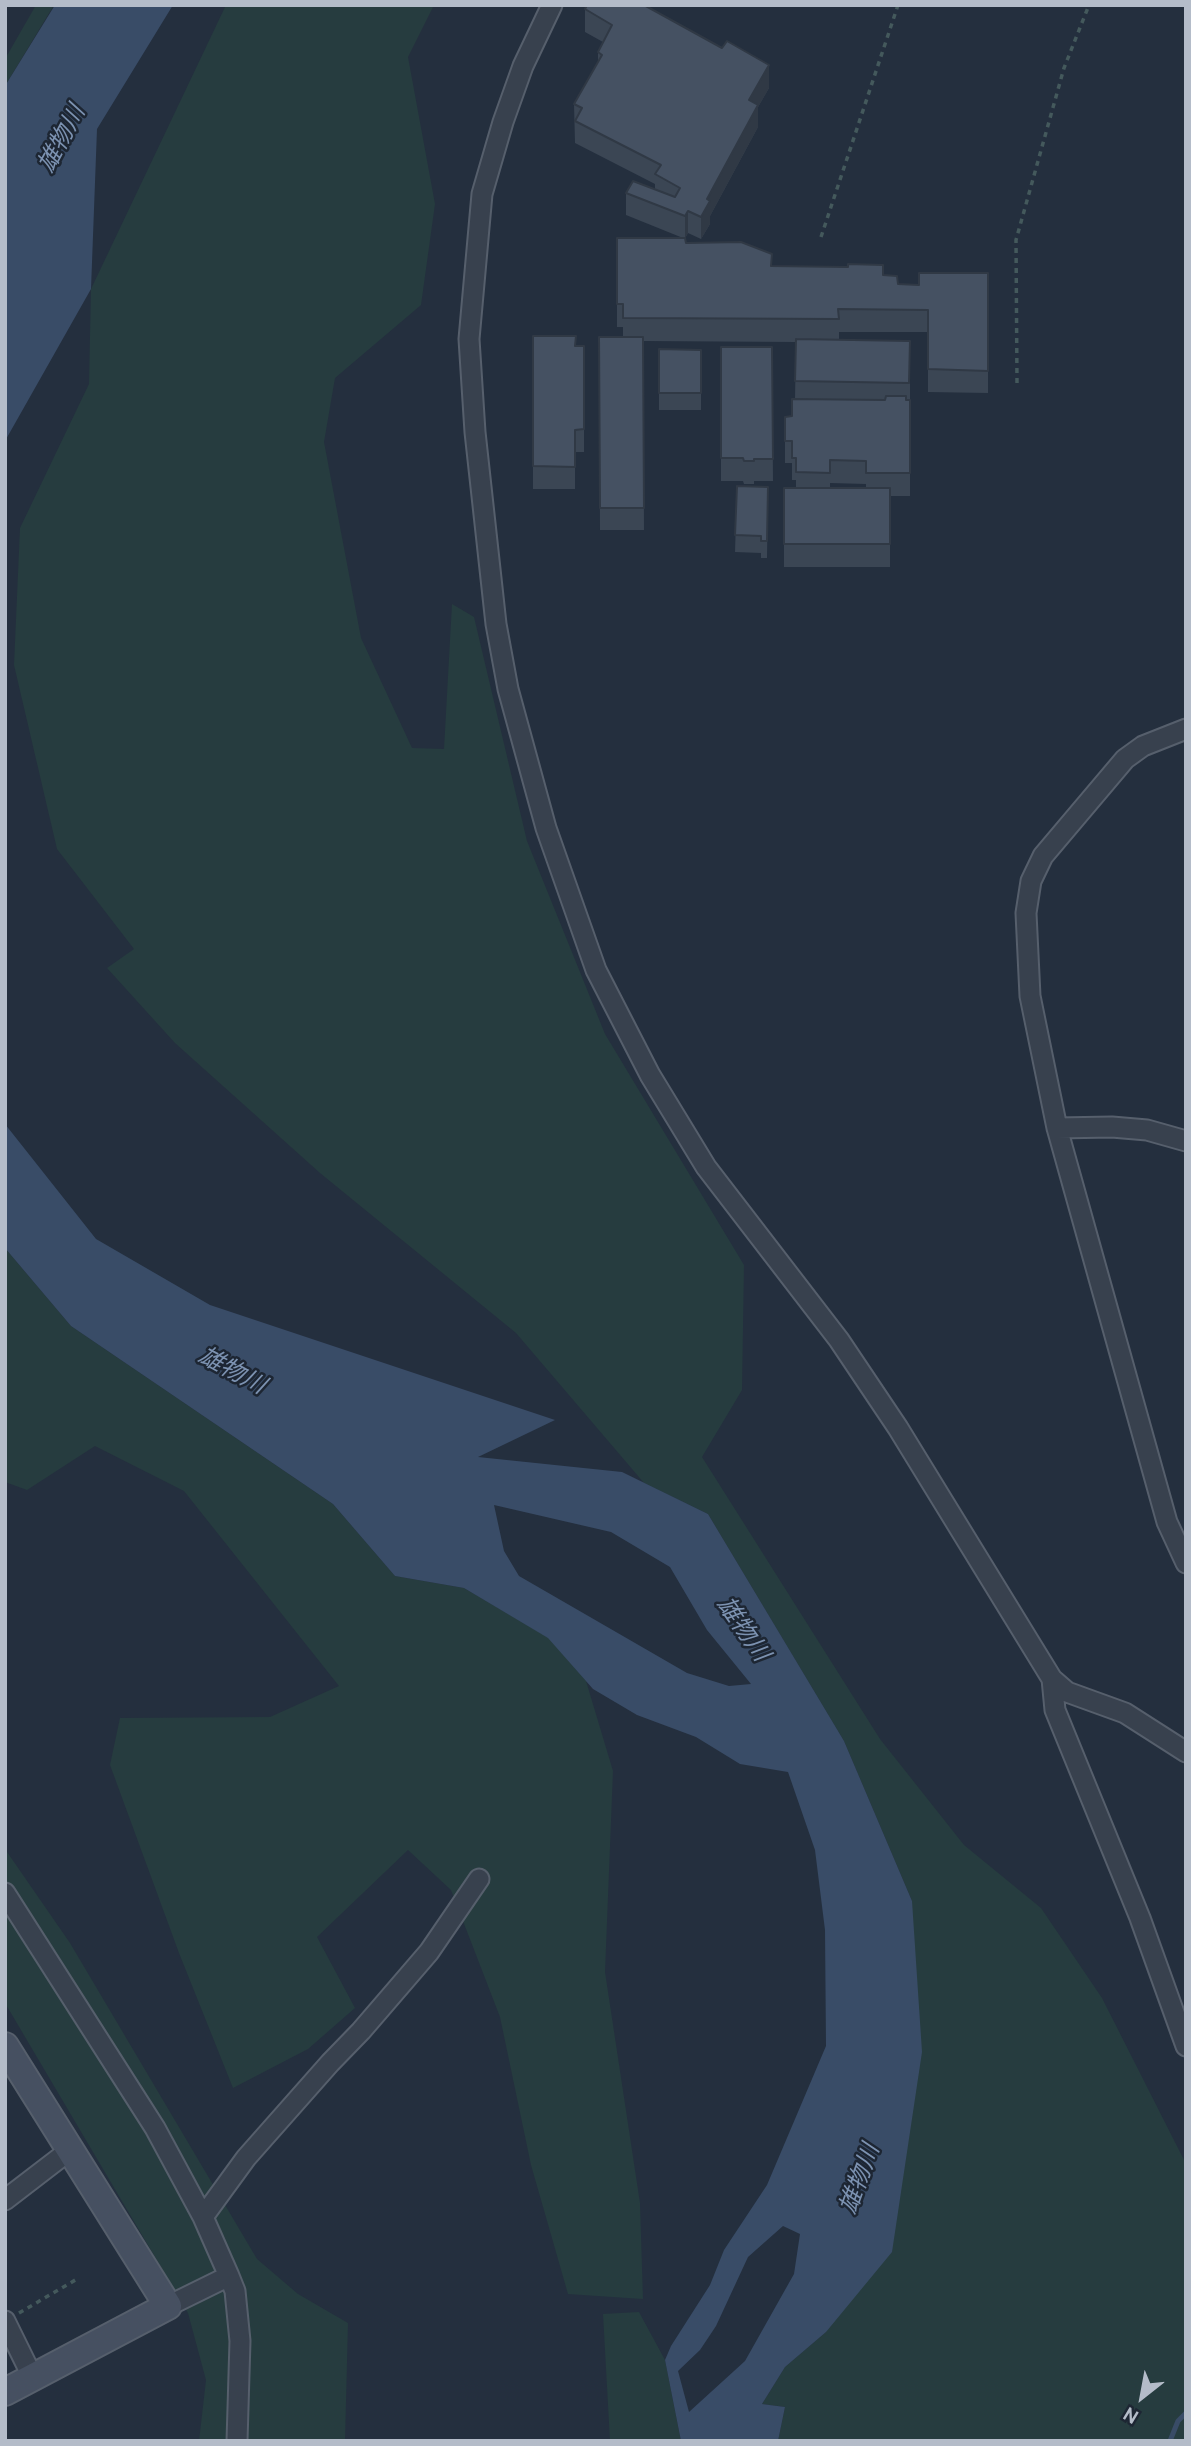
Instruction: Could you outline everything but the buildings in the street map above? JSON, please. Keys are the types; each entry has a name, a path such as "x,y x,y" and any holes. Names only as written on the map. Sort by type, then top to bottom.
{"street":[{"path":"552,5 523,66 482,194 469,339 475,432 496,624 508,690 546,828 596,970 650,1075 706,1167 839,1340 883,1406 1052,1679 1067,1692 1125,1713 1186,1752"},
{"path":"1186,729 1143,746 1125,760 1043,856 1031,881 1026,913 1030,996 1057,1128 1167,1522 1186,1563"},
{"path":"1057,1128 1112,1127 1147,1130 1186,1141"},
{"path":"1052,1679 1055,1710 1140,1918 1186,2046"},
{"path":"203,2217 246,2158 429,1952 479,1879"},
{"path":"5,1893 155,2129 203,2217 229,2276 235,2291 240,2341 237,2441"},
{"path":"5,2046 168,2306"},
{"path":"5,2200 70,2150"},
{"path":"5,2392 229,2276"},
{"path":"5,2321 33,2378"}],"path":[{"path":"821,237 898,5"},
{"path":"1017,383 1016,240 1064,68 1089,5"},
{"path":"5,2321 77,2279"}],"green space":[{"path":"36,5 54,5 5,86 5,59"},
{"path":"226,5 434,5 408,57 435,204 421,305 335,378 324,442 361,638 412,748 444,749 452,604 474,617 527,841 605,1034 744,1265 742,1390 702,1457 880,1739 964,1845 1041,1908 1102,1998 1186,2164 1186,2441 778,2441 785,2407 762,2404 785,2367 826,2332 912,1901 844,1741 708,1514 644,1483 516,1333 320,1173 175,1043 107,968 134,949 57,849 14,665 20,528 89,384 91,289"},
{"path":"5,1248 71,1326 333,1504 395,1576 464,1588 549,1638 586,1681 613,1771 605,1972 640,2203 643,2299 568,2294 531,2165 500,2017 451,1890 408,1850 317,1937 355,2008 308,2049 233,2088 179,1953 110,1765 120,1718 270,1717 339,1686 184,1491 95,1446 27,1490 5,1482"},
{"path":"5,1849 70,1943 257,2259 298,2294 348,2323 345,2441 199,2441 206,2380 188,2313 5,2003"},
{"path":"639,2312 665,2360 681,2441 610,2441 603,2314"}],"water":[{"name":"雄物川","path":"55,5 173,5 97,129 91,289 5,441 5,86"},
{"name":"雄物川","path":"5,1124 96,1239 210,1305 555,1420 478,1457 622,1472 708,1514 844,1741 912,1901 922,2052 892,2252 826,2332 785,2367 762,2404 785,2407 778,2441 681,2441 665,2360 710,2285 724,2250 767,2185 826,2046 825,1930 815,1850 788,1772 740,1764 696,1737 637,1715 593,1689 548,1638 464,1588 395,1576 333,1504 71,1326 5,1248","holes":["494,1505 611,1532 670,1567 707,1630 751,1684 729,1686 687,1673 519,1576 504,1551","783,2226 800,2234 794,2274 745,2361 689,2412 678,2371 700,2350 716,2326 748,2257"]}],"waterway":[{"path":"1170,2441 1178,2421 1186,2413"}]}
